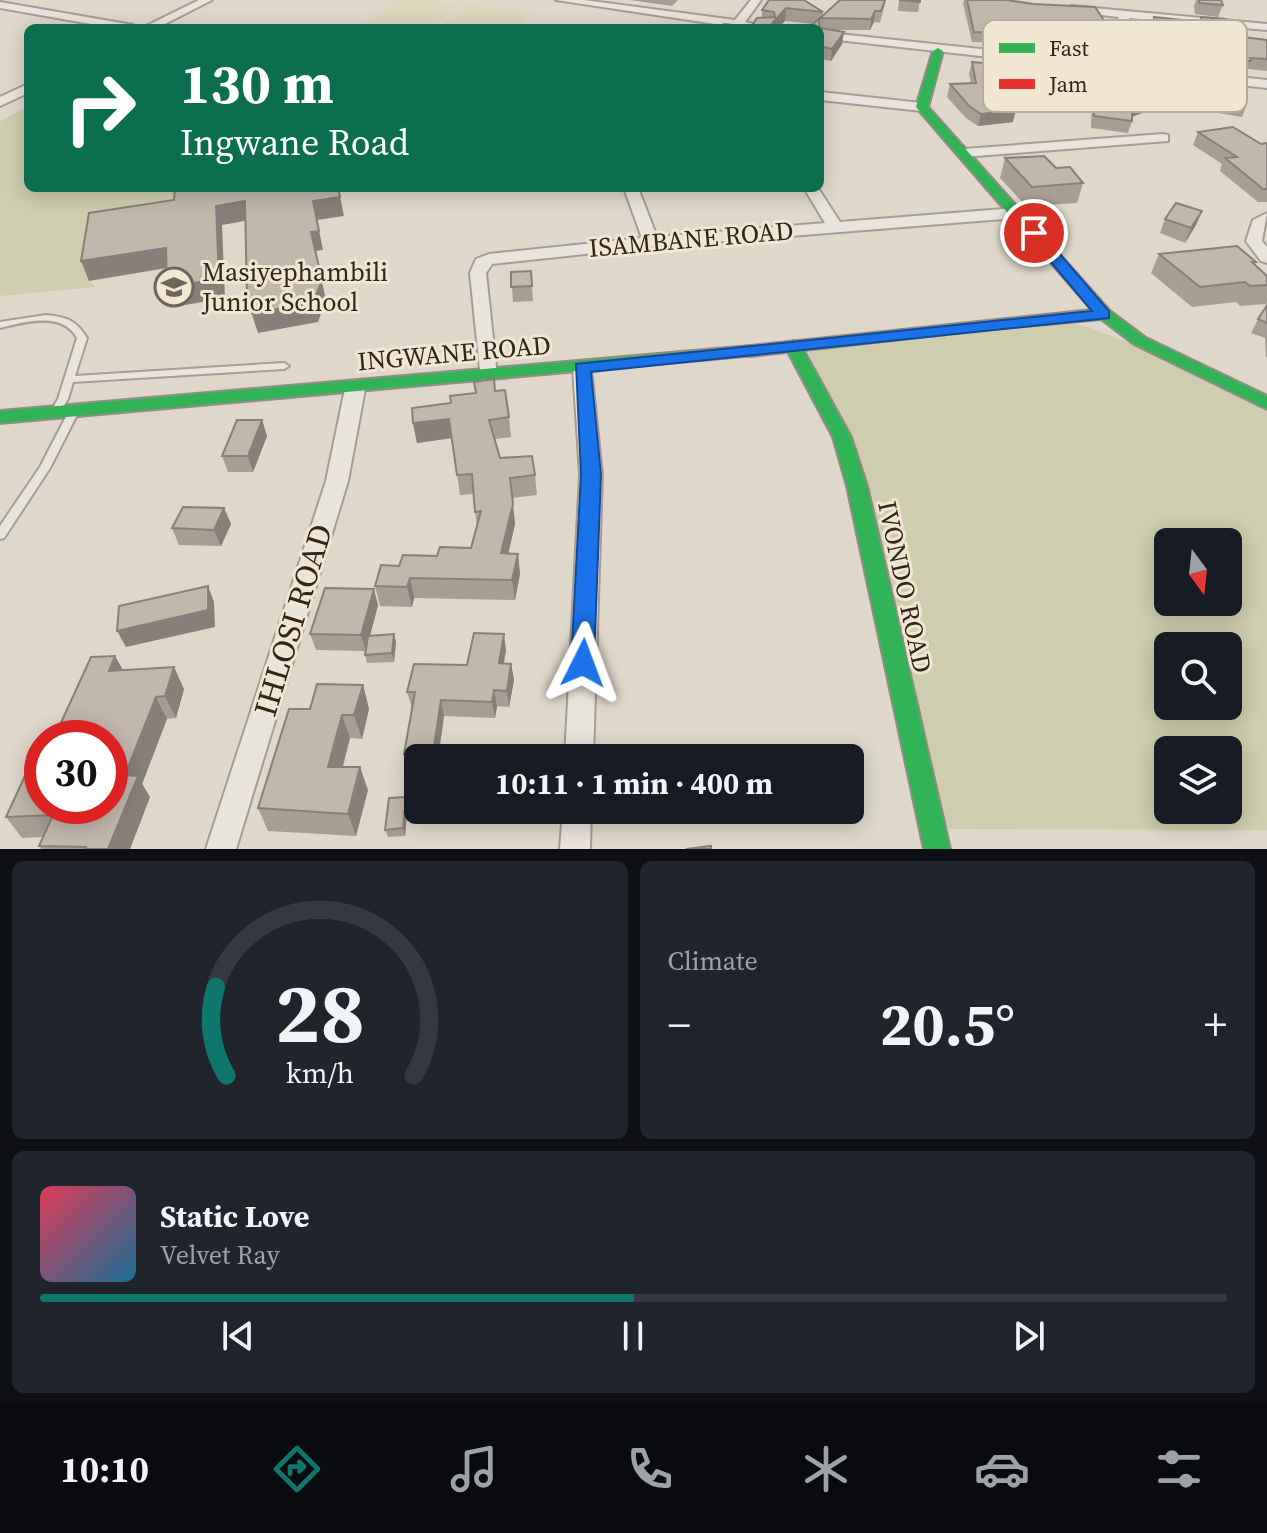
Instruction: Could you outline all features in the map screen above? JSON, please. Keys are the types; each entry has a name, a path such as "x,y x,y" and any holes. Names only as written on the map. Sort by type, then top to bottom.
{"street":[{"path":"156,24 207,0"},
{"path":"561,0 738,24 756,0"},
{"path":"0,5 110,24"},
{"path":"1052,7 1189,20"},
{"path":"1123,14 1125,20"},
{"path":"1247,25 1267,27"},
{"path":"824,36 983,56"},
{"path":"922,107 938,51"},
{"path":"1247,82 1267,84"},
{"path":"0,102 24,90"},
{"path":"824,96 922,107 1104,314 1140,341 1267,403"},
{"path":"964,153 1163,138"},
{"path":"632,192 651,242"},
{"path":"814,192 836,228"},
{"name":"ISAMBANE ROAD","path":"488,376 478,273 482,262 500,256 1016,213"},
{"path":"1267,218 1258,223 1254,241 1267,258"},
{"name":"INGWANE ROAD","path":"0,417 582,368 1104,314"},
{"name":"IVONDO ROAD","path":"793,346 842,437 857,486 937,849"},
{"path":"580,744 591,474 582,368"},
{"name":"IHLOSI ROAD","path":"221,849 337,481 355,389"},
{"path":"575,849 576,824"}],"lane":[{"path":"0,325 30,319 62,319 78,328 82,338 54,413"},
{"path":"69,379 284,366"},
{"path":"0,535 45,468 74,411"}],"shaded area":[{"path":"395,0 457,4 435,24 364,24"},
{"path":"467,4 533,12 522,24 444,24"}],"green space":[{"path":"24,108 24,192 182,192 89,280 95,287 0,296 0,121"},
{"path":"1076,323 1131,343 1267,407 1267,830 944,829 808,354 812,349"}],"building":[{"path":"769,0 804,0 823,12 786,8 772,24 753,24 757,18 775,17 774,12 762,10"},
{"path":"840,0 885,0 881,11 875,11 871,19 820,18"},
{"path":"967,0 1095,7 1104,20 983,20 983,32 974,32"},
{"path":"1199,0 1221,0 1223,5 1199,3"},
{"path":"1154,17 1183,20 1154,20"},
{"path":"1201,17 1225,19 1202,20"},
{"path":"824,29 844,32 832,49 824,47"},
{"path":"1247,37 1267,40 1267,59 1250,58 1251,61 1247,61"},
{"path":"972,62 983,63 983,112 998,112 981,114 969,106 950,84 976,83"},
{"path":"1094,112 1132,112 1132,121 1094,116"},
{"path":"1233,127 1261,144 1267,143 1267,189 1225,158 1237,157 1198,132"},
{"path":"1044,156 1056,168 1070,167 1083,183 1032,187 1005,158"},
{"path":"175,192 339,192 340,197 313,201 319,231 311,232 322,280 313,303 252,313 251,298 247,299 245,201 216,206 219,279 167,287 166,248 81,261 89,213 174,200"},
{"path":"1176,203 1202,211 1191,228 1165,219"},
{"path":"1237,246 1267,276 1267,285 1250,286 1245,282 1200,287 1159,254"},
{"path":"531,271 532,286 511,287 511,272"},
{"path":"1267,305 1267,323 1258,319"},
{"path":"494,379 495,391 505,390 509,417 489,420 500,458 532,456 535,475 510,478 513,504 501,553 518,554 512,580 410,578 407,587 375,586 381,565 399,566 403,555 437,556 440,547 471,548 481,511 475,512 472,474 457,475 449,419 413,423 412,408 451,403 450,396 476,393 474,382"},
{"path":"237,420 262,420 248,456 222,456"},
{"path":"183,507 224,508 214,530 172,528"},
{"path":"208,586 208,610 117,631 119,606"},
{"path":"325,588 374,589 361,635 310,634"},
{"path":"474,633 504,634 499,663 511,664 507,691 494,690 492,702 441,700 434,744 406,744 415,692 407,692 414,664 467,665"},
{"path":"394,634 392,653 365,655 368,636"},
{"path":"115,656 109,671 174,667 165,696 156,697 128,767 128,720 62,720 91,657"},
{"path":"317,684 363,685 354,715 342,715 328,767 360,767 348,814 258,808 289,709 310,709"},
{"path":"128,775 138,776 128,800"},
{"path":"24,778 24,816 6,817"},
{"path":"404,797 403,828 385,830 389,798"},
{"path":"49,824 118,824 108,849 39,846"}],"traffic: fast":[{"path":"938,51 922,107 1104,314 1140,341 1267,403"},
{"path":"940,331 1104,314"},
{"path":"793,346 842,437 857,486 937,849"},
{"path":"0,417 750,351"}],"traffic: jam":[{"path":"750,351 940,331"}],"place":[{"name":"Masiyephambili Junior School","path":"174,287"}],"route":[{"path":"583,663 591,474 582,368 1104,314 1034,233"}]}
